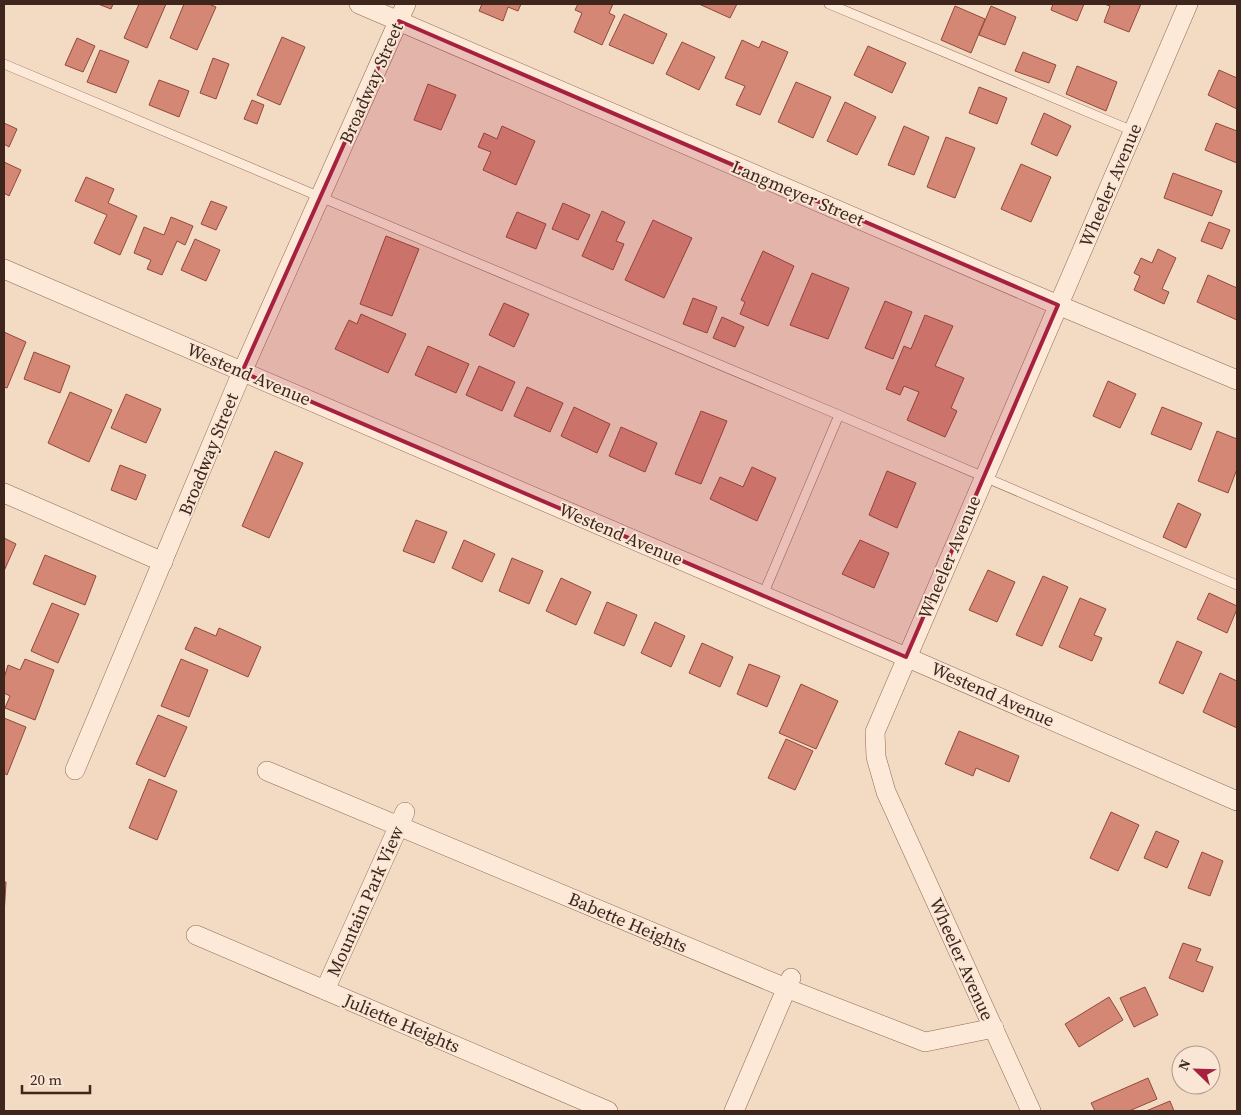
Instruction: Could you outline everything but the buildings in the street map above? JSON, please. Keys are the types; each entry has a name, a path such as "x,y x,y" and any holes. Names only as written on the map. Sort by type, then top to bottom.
{"street":[{"name":"Langmeyer Street","path":"359,4 403,12 1058,305 1237,380"},
{"name":"Wheeler Avenue","path":"1031,1111 886,792 876,757 875,732 1188,4"},
{"name":"Broadway Street","path":"75,770 242,372 403,12"},
{"name":"Westend Avenue","path":"4,269 1237,801"},
{"path":"4,492 163,562"},
{"name":"Babette Heights","path":"267,771 402,819 925,1042 994,1028"},
{"name":"Mountain Park View","path":"325,990 402,819"},
{"name":"Juliette Heights","path":"196,935 608,1111"},
{"path":"734,1111 788,983"}],"lane":[{"path":"829,4 1133,131"},
{"path":"4,64 839,415 1237,585"},
{"path":"763,595 839,415"}],"highlighted area":[{"path":"399,21 1058,305 906,657 242,372"}]}
